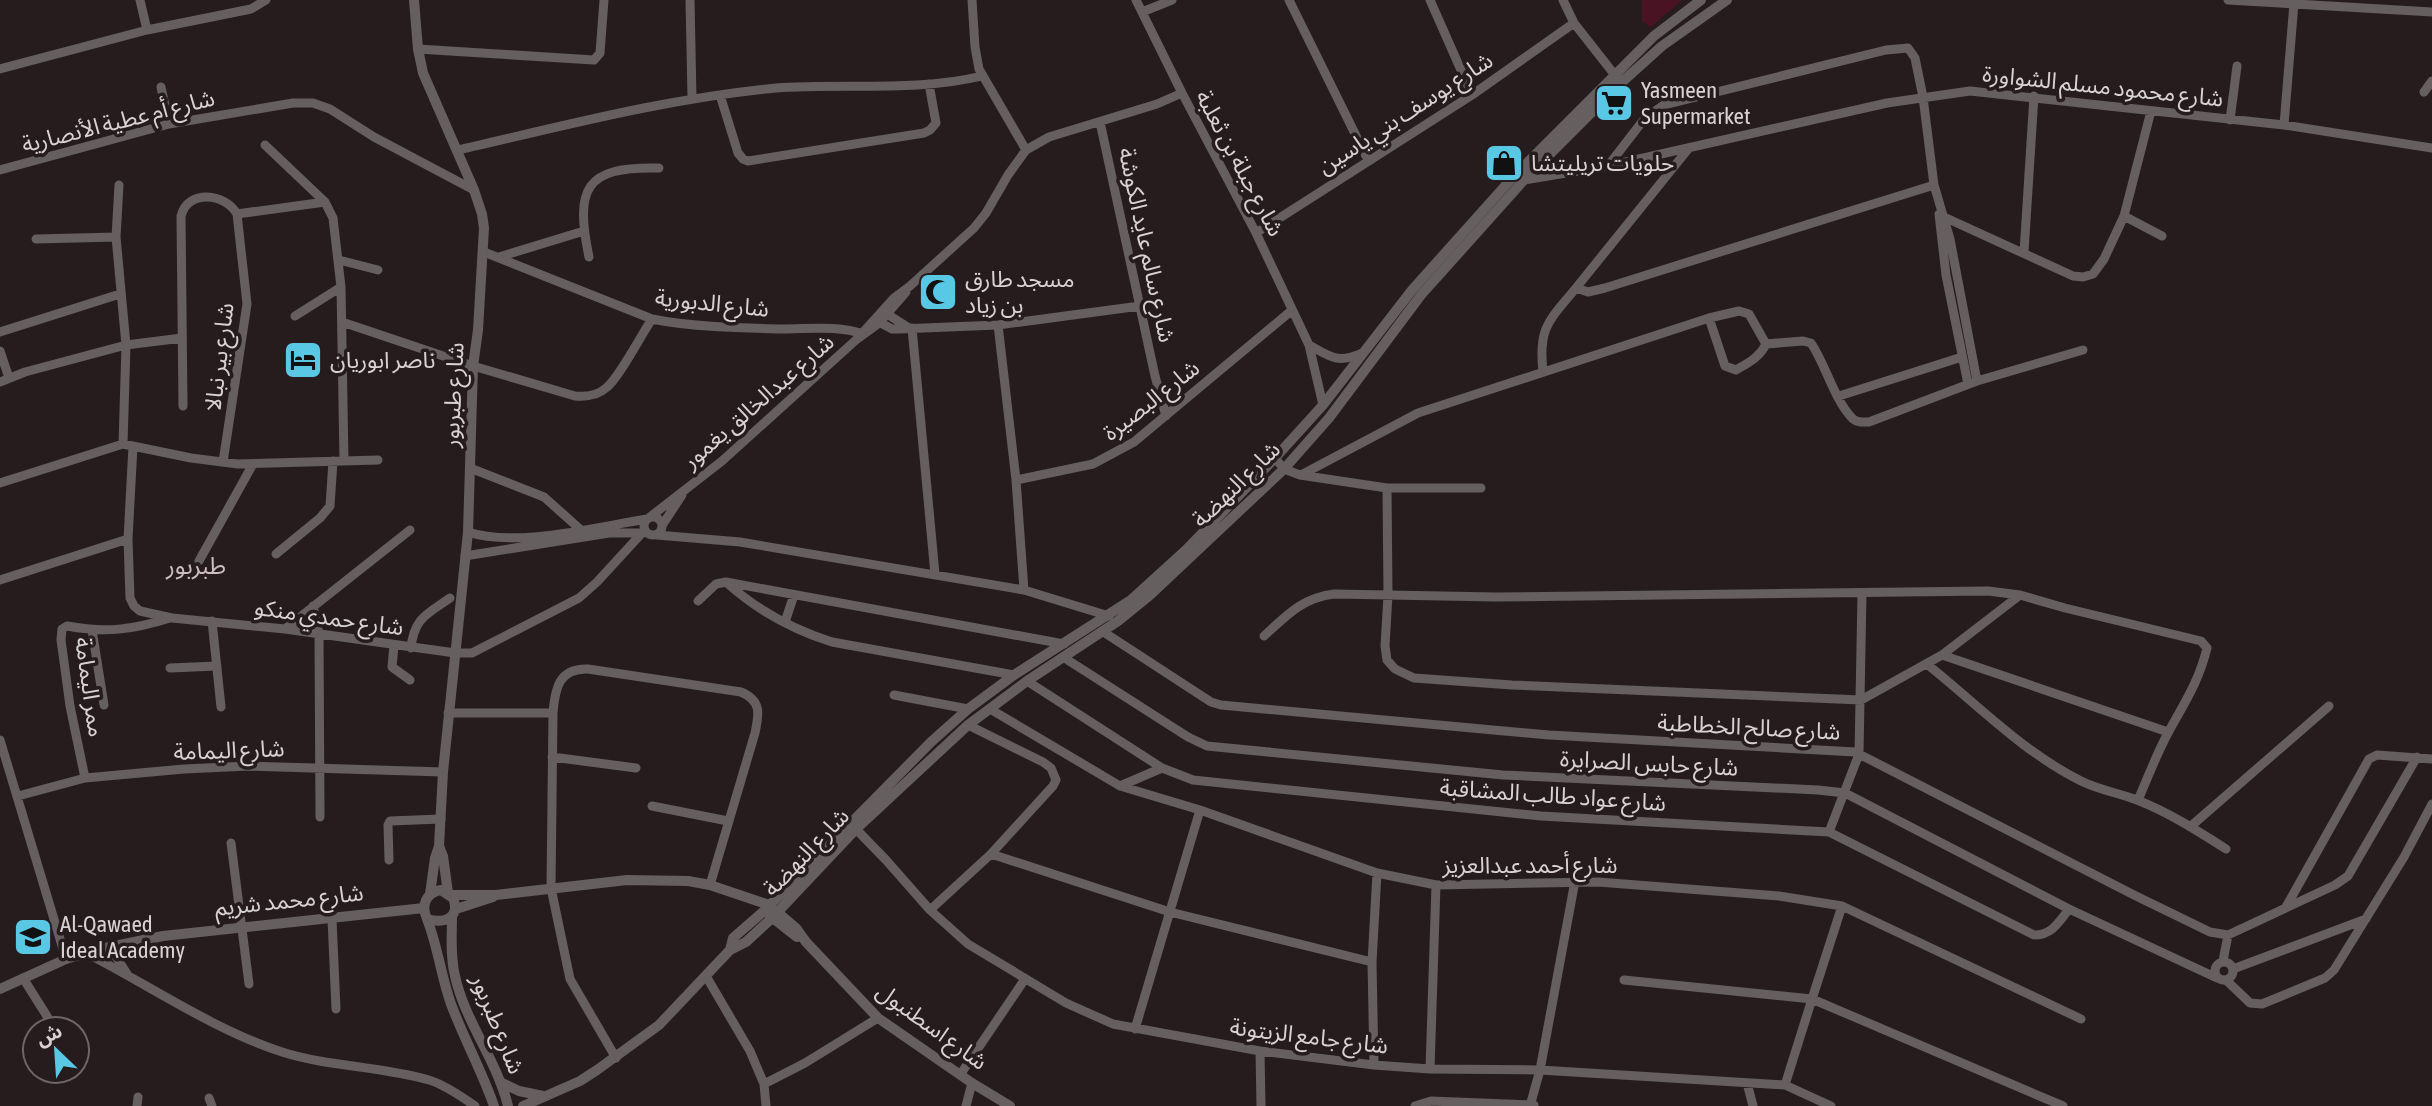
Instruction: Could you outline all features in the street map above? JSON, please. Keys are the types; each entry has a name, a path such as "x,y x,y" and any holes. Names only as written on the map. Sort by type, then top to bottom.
{"street":[{"path":"140,0 147,30"},
{"path":"0,69 147,30 251,9 266,0"},
{"name":"شارع طبربور","path":"414,0 423,73 474,190 482,214 484,251 474,366 468,532 443,772 439,846 430,894"},
{"path":"418,49 594,60 600,53 604,0"},
{"path":"690,0 691,98"},
{"path":"972,0 975,47 982,76 1026,150 1049,137 1157,104 1182,93"},
{"name":"شارع جبلة بن ثعلبة","path":"1136,0 1256,233 1309,345 1323,405"},
{"path":"1142,12 1171,0"},
{"path":"1289,0 1368,160"},
{"path":"1430,0 1472,95"},
{"path":"1563,0 1574,23 1614,74"},
{"name":"شارع النهضة","path":"523,1106 580,1081 659,1025 730,950 746,942 768,909 853,826 931,742 968,709 1014,675 1109,616 1150,583 1275,458 1323,405 1412,290 1514,176 1654,36 1701,0"},
{"name":"شارع النهضة","path":"853,826 968,725 1150,596 1284,469 1329,418 1421,295 1524,180 1632,73 1689,25 1727,0"},
{"path":"2228,0 2432,12"},
{"path":"2395,9 2403,0"},
{"path":"2284,125 2294,3"},
{"name":"شارع يوسف بني ياسين","path":"1256,233 1472,95 1574,23"},
{"path":"1608,166 1646,118 1664,105 1886,50 1902,47 1911,51 1915,58 1923,97 1934,185 1973,382"},
{"path":"2230,120 2238,66"},
{"path":"458,150 691,98 820,86 929,84 982,76"},
{"path":"2424,92 2432,81"},
{"path":"720,94 738,153 748,161 924,133 936,122 929,84"},
{"path":"161,87 169,124"},
{"name":"شارع محمود مسلم الشواورة","path":"1524,180 1608,166 1855,110 1970,91 2284,125 2432,148"},
{"path":"2024,252 2034,96"},
{"name":"شارع أم عطية الأنصارية","path":"0,170 169,124 293,103 313,103 330,109 474,190"},
{"path":"1944,217 2073,276 2088,276 2098,270 2124,216 2151,111"},
{"name":"شارع سالم عايد الكوشة","path":"1100,122 1166,416"},
{"path":"265,145 325,202 334,223 342,322 339,461 330,506 320,518 276,554"},
{"path":"1543,372 1540,348 1547,324 1689,148"},
{"name":"شارع عبدالخالق يغمور","path":"649,518 722,461 861,336 980,220 1026,150"},
{"path":"589,257 583,231 584,195 590,186 602,177 622,169 659,168"},
{"name":"شارع حمدي منكو","path":"119,185 116,237 126,345 130,598 134,606 141,611 172,618 285,629 411,648 472,653 579,598 649,534"},
{"path":"1576,288 1588,292 1605,288 1934,185"},
{"path":"183,405 183,210 193,200 211,197 228,203 237,214 325,202"},
{"path":"1938,202 1944,217 1950,274"},
{"name":"شارع بير نبالا","path":"223,462 247,304 237,214"},
{"path":"2124,216 2162,236"},
{"path":"499,257 583,231"},
{"path":"36,239 116,237"},
{"name":"شارع الدبورية","path":"484,251 652,318 694,324 843,330 861,336"},
{"path":"339,260 378,270"},
{"path":"295,316 341,287"},
{"path":"1954,292 1962,357 1973,382"},
{"path":"0,332 120,294"},
{"path":"876,321 892,329 998,325 1140,306"},
{"name":"شارع البصيرة","path":"1016,480 1069,470 1109,458 1134,442 1291,311"},
{"path":"884,312 910,328"},
{"path":"1300,475 1418,413 1709,318 1732,312 1745,312 1753,318 1766,344"},
{"path":"342,322 474,366 586,397 609,386 652,318"},
{"path":"1709,318 1725,366 1729,369 1736,370 1754,359 1766,344"},
{"path":"998,325 1016,480 1024,590"},
{"path":"910,328 935,574"},
{"path":"0,351 4,380 126,345 182,338"},
{"path":"1766,344 1803,341 1811,343 1853,419 1861,422 1869,422 1973,382 2083,350"},
{"path":"1309,345 1330,357 1346,360 1362,354"},
{"path":"1839,396 1962,357"},
{"path":"0,483 128,445 191,458 253,464 378,460"},
{"path":"1275,458 1284,469 1300,475 1387,488 1481,488"},
{"path":"199,561 253,464"},
{"path":"470,468 544,497 581,530"},
{"path":"1387,488 1388,595 1384,646 1387,660 1402,674 1414,678 1512,685 1861,700 1942,655 2020,595"},
{"name":"شارع عبدالخالق يغمور","path":"649,534 663,525 685,491"},
{"path":"468,532 504,539 581,530 649,518 660,519 663,525 690,537"},
{"path":"649,518 644,527 649,534"},
{"path":"285,629 410,530"},
{"path":"465,556 610,533 690,537 740,542 1024,590 1109,616"},
{"path":"0,580 128,538"},
{"path":"726,582 754,605 832,642 1014,675"},
{"path":"698,601 716,584 726,582 1064,644"},
{"path":"1264,636 1301,604 1316,596 1335,594 1496,597 1988,591 2020,595 2205,643 2207,648 2199,677 2168,732 2138,800"},
{"path":"1829,832 1859,754 1861,593"},
{"path":"785,622 794,595"},
{"path":"411,648 412,632 419,620 450,598"},
{"path":"313,606 319,634 320,817"},
{"name":"ممر اليمامة","path":"86,778 70,706 62,629 67,626 92,630 127,629 172,618"},
{"path":"212,621 221,707"},
{"path":"92,630 104,705"},
{"name":"شارع صالح الخطاطبة","path":"1102,631 1211,702 1221,705 1549,735 1859,754 2148,902 2210,932 2228,935"},
{"path":"394,645 393,667 410,680"},
{"path":"1942,655 2168,732"},
{"name":"شارع حابس الصرايرة","path":"1063,657 1188,737 1207,746 1503,775 1845,793 2069,909 2222,979 2250,1003 2262,1004 2325,978 2334,970 2404,857 2432,804"},
{"path":"1928,664 1997,725 2042,757 2081,781 2138,800 2226,849"},
{"path":"170,668 217,666"},
{"path":"616,1058 570,979 551,888 552,713 554,696 562,678 571,671 578,669 746,694 759,707 759,715 710,885"},
{"name":"شارع عواد طالب المشاقبة","path":"1027,681 1162,768 1193,780 1541,816 1829,832 2029,933 2047,933 2069,909"},
{"path":"894,695 968,709"},
{"path":"2190,827 2329,706"},
{"name":"شارع أحمد عبدالعزيز","path":"990,709 1120,786 1200,810 1377,873 1436,885 1575,881 1743,892 1842,906 2081,1018"},
{"path":"449,713 552,713"},
{"path":"930,910 991,853 1056,780 1051,768 1043,762 968,725"},
{"path":"0,740 66,959"},
{"path":"2285,909 2370,759 2377,755 2432,759"},
{"path":"552,757 636,768"},
{"path":"2222,961 2231,965 2232,976 2222,979 2215,968 2222,961 2228,935 2335,885 2348,876 2417,757"},
{"name":"شارع اليمامة","path":"18,796 86,778 241,767 443,772"},
{"path":"1120,786 1162,768"},
{"path":"652,806 728,821"},
{"path":"1135,1029 1200,810"},
{"path":"389,860 390,821 441,819"},
{"name":"شارع جامع الزيتونة","path":"853,826 930,910 968,944 1066,1003 1107,1021 1135,1029 1261,1051 1374,1065 1430,1069 1539,1070 1785,1085 1831,1106"},
{"path":"231,843 249,984"},
{"name":"شارع طبربور","path":"439,846 449,894"},
{"path":"991,853 1170,912 1372,962"},
{"path":"1374,1065 1372,962 1377,873"},
{"name":"شارع اسطنبول","path":"496,895 642,879 710,885 768,909 806,942 877,1018 1010,1106"},
{"path":"1415,1106 1431,1101 1532,1105 1575,881"},
{"path":"1430,1069 1436,885"},
{"path":"437,891 449,894 496,895 454,912 441,922 427,919 424,908 430,894 437,891"},
{"path":"449,894 455,901 454,912"},
{"path":"1785,1085 1842,906"},
{"name":"شارع محمد شريم","path":"0,989 66,959 163,936 424,908"},
{"name":"شارع طبربور","path":"454,912 451,951 454,975 508,1106"},
{"path":"332,919 336,1009"},
{"name":"شارع طبربور","path":"427,919 436,942 452,1007 494,1106"},
{"path":"2233,969 2366,919"},
{"path":"110,947 128,975"},
{"path":"86,953 181,1005 278,1051 316,1061 428,1080 456,1093 475,1106"},
{"path":"706,976 750,1051 764,1084 765,1106"},
{"path":"23,978 46,1015"},
{"path":"960,1075 1025,979"},
{"path":"1624,981 1812,999 2063,1106"},
{"path":"764,1084 805,1063 877,1018"},
{"path":"1261,1051 1261,1106"},
{"path":"500,1082 519,1091 543,1096"},
{"path":"966,1106 972,1083"},
{"path":"1747,1083 1753,1106"}],"shaded area":[{"path":"1642,0 1682,0 1651,27 1642,21"}],"place":[{"name":"Yasmeen Supermarket","path":"1614,103"},
{"name":"حلويات تريليتشا","path":"1504,163"},
{"name":"مسجد طارق بن زياد","path":"938,292"},
{"name":"ناصر ابوريان","path":"303,360"},
{"name":"Al-Qawaed Ideal Academy","path":"33,937"}],"district":[{"name":"طبربور","path":"196,566"}]}
